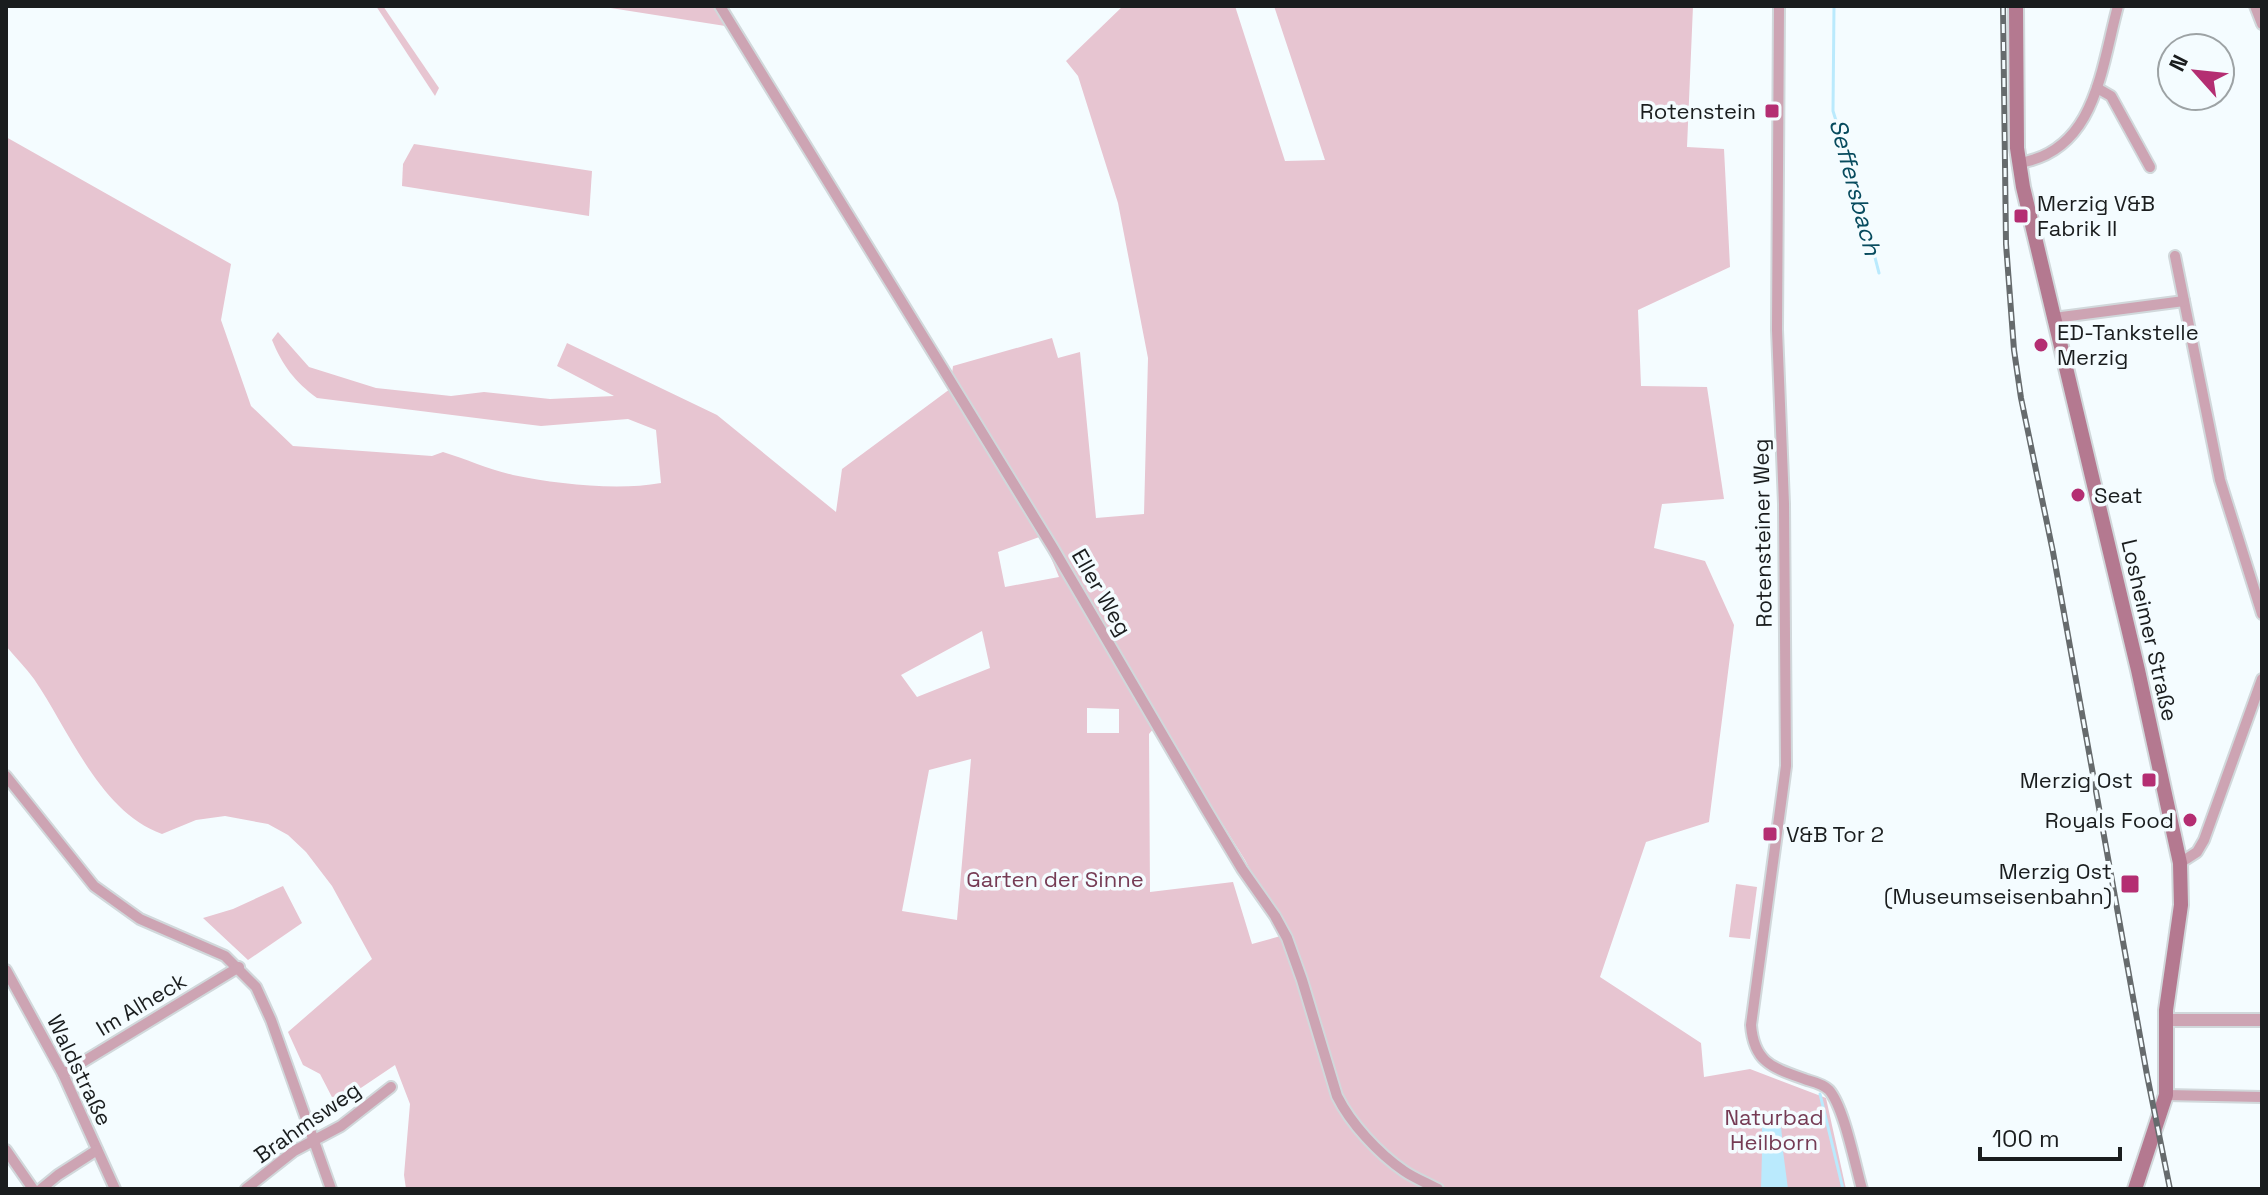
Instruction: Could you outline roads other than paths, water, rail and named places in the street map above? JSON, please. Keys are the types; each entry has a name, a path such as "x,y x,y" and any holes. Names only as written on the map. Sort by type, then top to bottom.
{"main road":[{"name":"Losheimer Straße","path":"2016,6 2019,163 2180,863 2181,905 2166,1020 2166,1095 2135,1189"}],"street":[{"name":"Eller Weg","path":"720,6 1045,534 1228,845 1275,916 1297,966 1343,1108 1365,1135 1404,1171 1438,1189"},
{"name":"Rotensteiner Weg","path":"1779,6 1777,330 1784,504 1786,766 1753,999 1752,1041 1759,1056 1774,1068 1825,1086 1831,1092 1843,1119 1862,1189"},
{"path":"2019,163 2056,151 2076,131 2097,88 2118,6"},
{"path":"2255,6 2262,24"},
{"path":"2097,88 2111,96 2150,167"},
{"path":"2175,256 2220,480 2262,614"},
{"path":"2054,318 2184,301"},
{"path":"2180,863 2197,852 2204,840 2262,679"},
{"path":"6,776 94,886 140,919 208,947 239,967 263,998 331,1189"},
{"name":"Im Alheck","path":"63,1074 239,967"},
{"name":"Waldstraße","path":"6,970 63,1074 115,1189"},
{"path":"2166,1020 2262,1020"},
{"name":"Brahmsweg","path":"246,1189 294,1151 341,1126 391,1087"},
{"path":"2166,1095 2262,1097"},
{"path":"6,1150 33,1189"},
{"path":"41,1189 97,1150"}],"water":[{"path":"1762,1116 1780,1117 1783,1146 1762,1147"},
{"path":"1783,1151 1788,1189 1761,1189 1762,1152"}],"waterway":[{"name":"Seffersbach","path":"1834,6 1833,111 1879,273"},
{"name":"Seffersbach","path":"1820,1094 1843,1189"}],"railway":[{"path":"2003,6 2006,244 2014,350 2170,1189"}],"place":[{"name":"Rotenstein","path":"1772,111"},
{"name":"Merzig V&B Fabrik II","path":"2021,216"},
{"name":"ED-Tankstelle Merzig","path":"2041,345"},
{"name":"Seat","path":"2078,495"},
{"name":"Merzig Ost","path":"2149,780"},
{"name":"Royals Food","path":"2190,820"},
{"name":"V&B Tor 2","path":"1770,834"},
{"name":"Merzig Ost (Museumseisenbahn)","path":"2130,884"}],"park label":[{"name":"Garten der Sinne","path":"1055,879"},
{"name":"Naturbad Heilborn","path":"1774,1130"}]}
